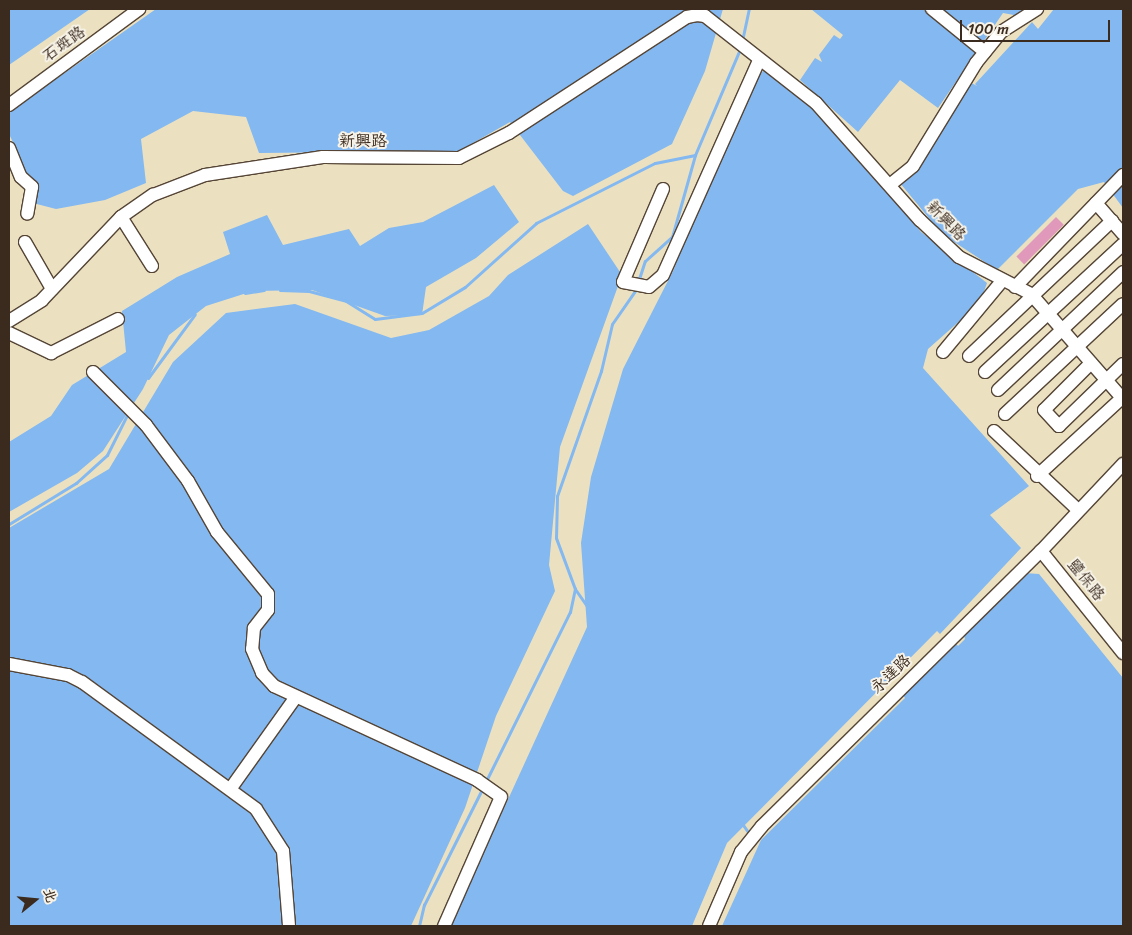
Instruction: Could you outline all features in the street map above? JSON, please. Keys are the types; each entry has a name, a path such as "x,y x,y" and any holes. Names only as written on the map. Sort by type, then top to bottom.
{"street":[{"name":"石斑路","path":"9,105 139,9"},
{"path":"932,9 985,52"},
{"path":"891,184 913,166 985,52 1001,32 1037,9"},
{"name":"新興路","path":"9,321 52,289 121,217 153,195 226,171 359,155 459,158 509,133 696,12 725,31 816,103 891,184 937,238 980,272 1032,296 1123,398"},
{"path":"662,189 622,282 649,287 671,260 757,57"},
{"path":"9,148 22,177 32,187 27,214"},
{"path":"1014,287 1123,175"},
{"path":"1096,203 1123,234"},
{"path":"121,217 152,266"},
{"path":"969,356 1112,221"},
{"path":"26,242 52,289"},
{"path":"984,372 1123,244"},
{"path":"998,390 1123,272"},
{"path":"943,352 1002,281"},
{"path":"1005,414 1123,304"},
{"path":"9,333 51,353 118,319"},
{"path":"1091,363 1044,410 1059,426 1123,364"},
{"path":"94,372 146,425 188,481 217,532 268,594 268,610 252,637 255,660 274,686 477,780 501,797 500,804 444,926"},
{"path":"1037,476 1123,398"},
{"path":"994,430 1037,476 1051,480 1077,509"},
{"name":"永達路","path":"709,926 741,852 762,826 1041,551 1077,509 1123,464"},
{"name":"鹽保路","path":"1041,551 1123,653"},
{"path":"9,664 68,675 82,682 231,788 256,809 284,851 289,926"},
{"path":"231,788 296,697"}],"water":[{"path":"9,9 90,9 9,65"},
{"path":"156,9 723,9 705,71 672,144 573,196 563,191 510,122 459,151 259,153 246,117 193,111 141,139 146,183 105,200 56,209 29,202 20,157 9,134 9,112"},
{"path":"811,9 1031,9 1024,17 1003,13 938,108 900,80 858,132 800,80 815,58 822,62 819,55 834,35 840,39 843,35"},
{"path":"1054,9 1123,9 1123,208 1104,182 1078,189 997,270 942,234 900,183 962,78 977,86 975,84 1032,22 1038,29"},
{"path":"764,70 801,98 859,155 921,232 987,283 980,303 928,349 923,368 1029,486 990,515 1021,548 940,634 937,631 727,843 692,926 450,926 587,627 581,543 591,477 623,369 674,269 710,169 754,80"},
{"path":"494,185 519,222 476,258 426,287 422,315 385,316 312,290 253,291 206,306 169,335 143,389 103,451 77,473 9,512 9,442 51,416 72,385 126,352 122,311 177,277 230,254 223,232 267,215 283,245 349,229 360,246 389,228 423,222"},
{"path":"588,224 622,275 560,447 549,565 555,591 496,716 465,808 411,926 9,926 9,528 109,469 173,362 226,313 295,304 391,338 429,330 489,296 508,275"},
{"path":"1024,573 1039,574 1123,678 1123,926 722,926 761,840 905,698 901,692 954,641 958,646 965,639 963,632"}],"building":[{"path":"1056,217 1064,225 1024,264 1016,257"}],"waterway":[{"path":"742,41 749,9"},
{"path":"638,282 645,261 672,237 695,155 740,49"},
{"path":"280,290 309,291 346,301 375,319 422,313 465,287 536,223 655,163 695,155"},
{"path":"485,783 570,612 575,589 556,538 557,496 601,371 612,324 637,288"},
{"path":"245,293 264,290"},
{"path":"148,378 195,314"},
{"path":"9,524 76,483 107,455 129,411"},
{"path":"575,589 589,609"},
{"path":"419,926 424,905 482,789"},
{"path":"741,822 750,835"}]}
